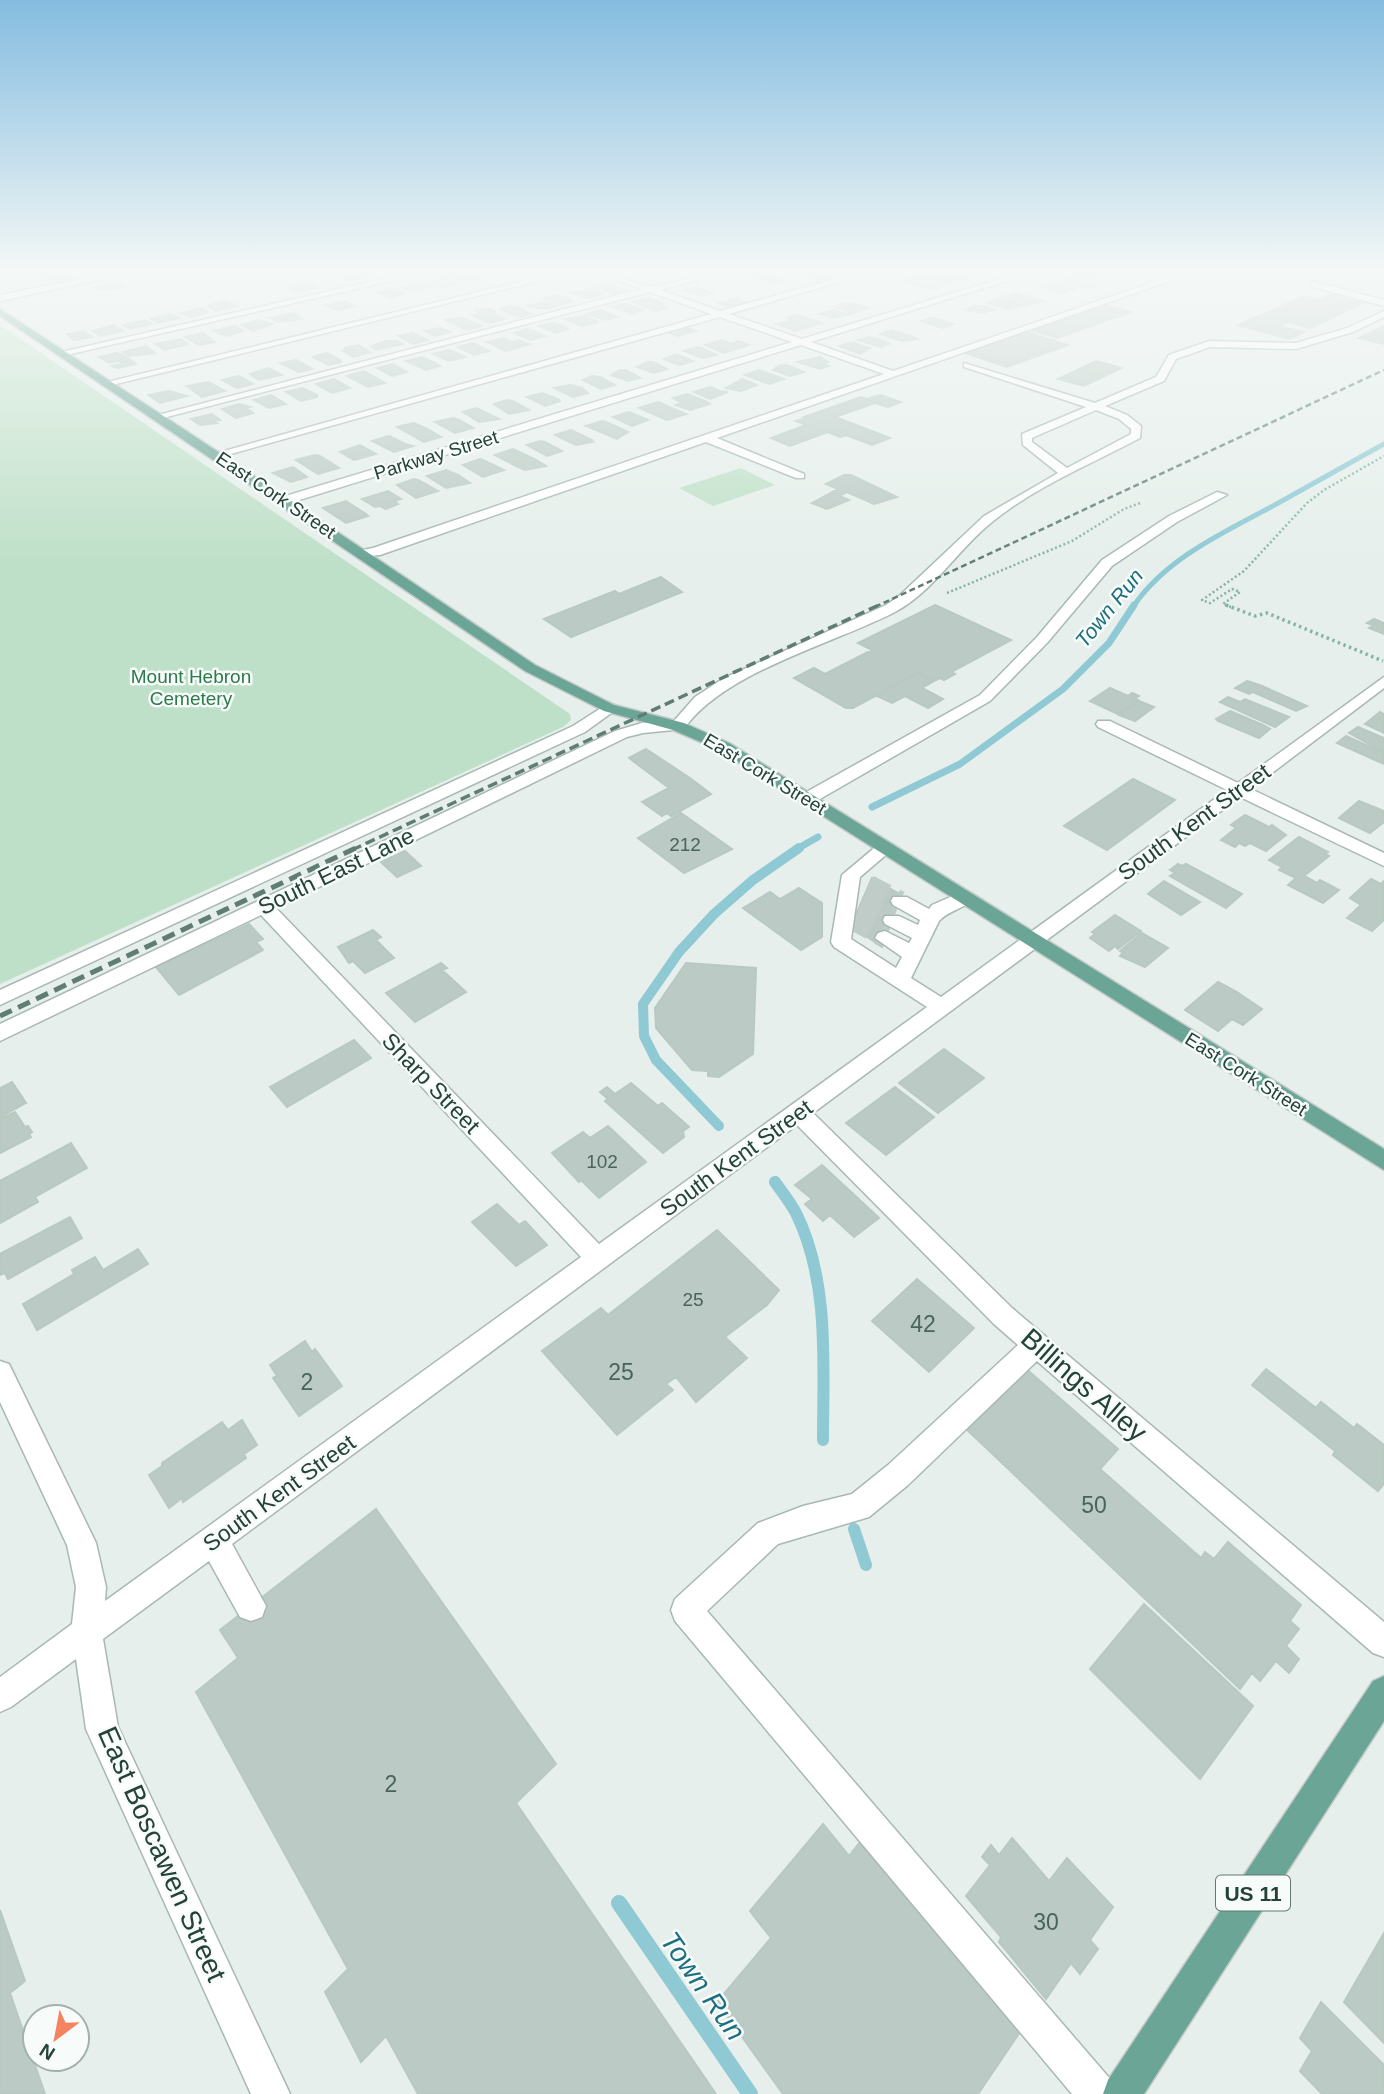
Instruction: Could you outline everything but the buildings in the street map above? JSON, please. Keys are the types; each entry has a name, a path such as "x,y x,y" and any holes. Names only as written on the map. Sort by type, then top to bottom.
{"main road":[{"name":"East Cork Street","path":"88,370 512,657 552,681 609,708 635,717 678,726 723,746 1384,1161"},
{"name":"US 11","path":"1122,2094 1384,1692"}],"street":[{"path":"108,383 164,370"},
{"path":"159,416 339,370"},
{"path":"216,455 520,370"},
{"name":"Parkway Street","path":"283,501 714,370"},
{"path":"880,370 892,374"},
{"path":"362,554 375,552 905,370"},
{"path":"678,726 685,714 708,694 729,681 862,622 916,593 977,527 998,510 1139,432 1123,417 982,370"},
{"path":"1066,473 1027,443 1026,436 1160,379 1165,370"},
{"path":"706,438 800,477"},
{"path":"807,799 985,698 1042,640 1107,564 1173,519 1221,495"},
{"name":"South Kent Street","path":"0,1696 1384,681"},
{"name":"South East Lane","path":"0,998 579,729 609,708"},
{"path":"1104,724 1384,860"},
{"name":"South East Lane","path":"0,1033 621,734 642,728 678,726"},
{"path":"851,875 884,848"},
{"path":"851,875 869,884"},
{"path":"851,875 851,909 841,942 941,1007"},
{"path":"900,980 931,918 939,909 964,898"},
{"path":"900,901 931,918"},
{"name":"Sharp Street","path":"263,906 598,1260"},
{"path":"892,920 922,935"},
{"path":"885,939 912,955"},
{"name":"Billings Alley","path":"797,1112 1003,1315 1384,1642"},
{"path":"1037,1344 898,1475 859,1507 803,1520 768,1533 686,1610 1097,2094"},
{"name":"East Boscawen Street","path":"0,1373 81,1543 91,1587 88,1632 102,1729 271,2094"},
{"path":"214,1541 251,1606"}],"path":[{"path":"1383,661 1267,613 1255,616 1223,604 1240,592 1232,589 1210,603 1202,600 1244,571 1307,503 1324,490 1384,456"},
{"path":"939,595 1072,541 1099,527 1124,509 1140,503"}],"green space":[{"name":"Mount Hebron Cemetery","path":"0,370 66,370 570,714 571,720 563,727 0,984"},
{"path":"741,468 775,485 713,506 679,488"}],"waterway":[{"name":"Town Run","path":"1133,607 1161,575 1195,549 1384,444"},
{"name":"Town Run","path":"872,807 960,764 1063,689 1109,643 1134,605"},
{"name":"Town Run","path":"795,850 818,837"},
{"name":"Town Run","path":"719,1126 656,1060 644,1036 643,1004 679,952 714,914 753,880 799,848"},
{"name":"Town Run","path":"775,1182 796,1213 815,1267 822,1324 823,1440"},
{"name":"Town Run","path":"854,1529 866,1565"},
{"name":"Town Run","path":"619,1903 750,2094"}],"tunnel":[{"path":"869,885 900,901"},
{"path":"861,904 892,920"},
{"path":"853,920 885,938"}],"railway":[{"path":"875,607 1384,370"},
{"path":"352,850 879,605"},
{"path":"0,1016 356,848"}]}
